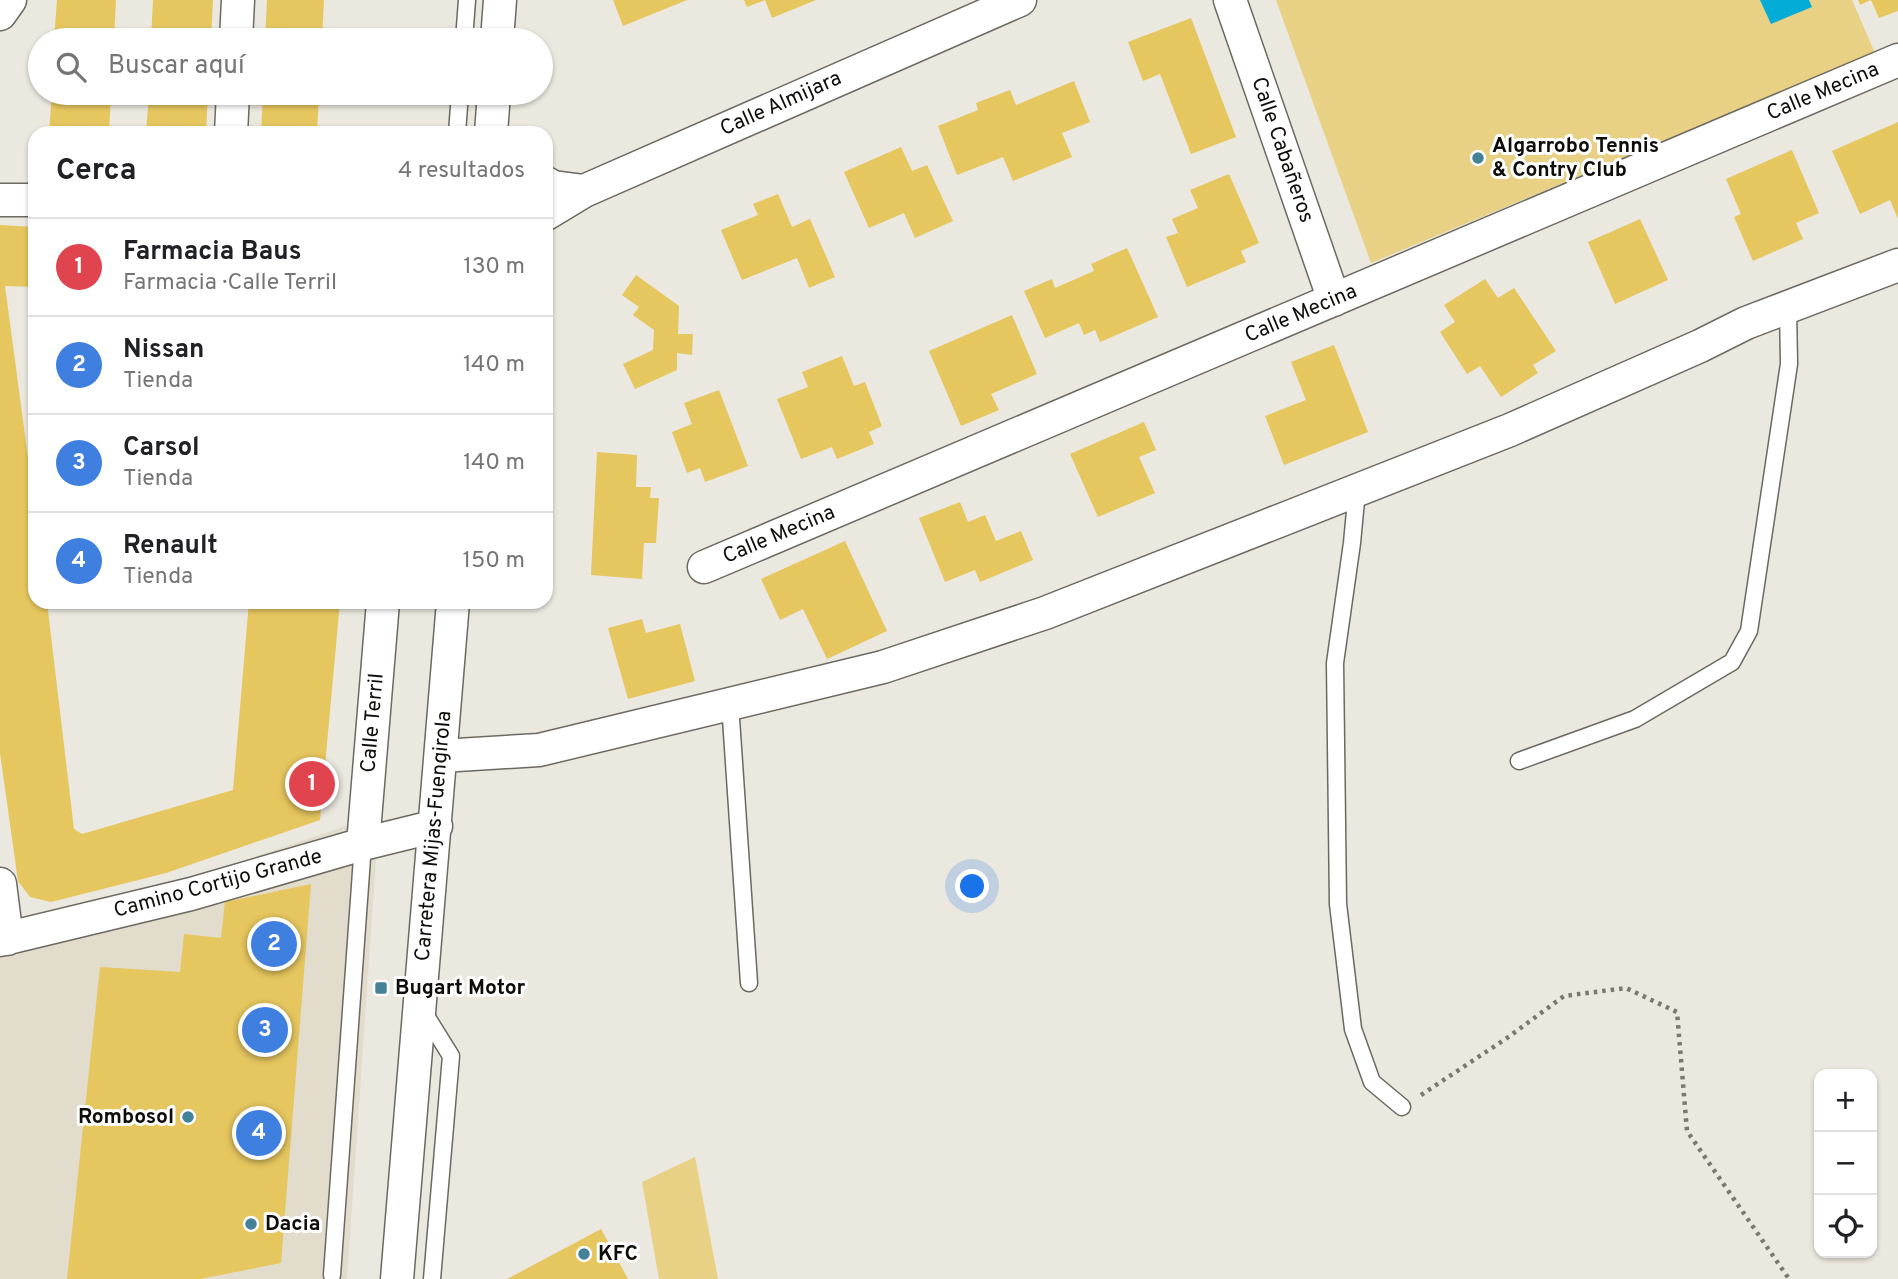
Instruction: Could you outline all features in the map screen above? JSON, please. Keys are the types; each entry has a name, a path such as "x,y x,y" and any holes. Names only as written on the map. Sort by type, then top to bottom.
{"street":[{"path":"0,14 10,0"},
{"path":"237,28 238,0"},
{"path":"498,28 500,0"},
{"name":"Calle Almijara","path":"553,210 584,191 1020,0"},
{"name":"Calle Cabañeros","path":"1230,0 1334,300"},
{"name":"Calle Mecina","path":"704,567 1898,60"},
{"path":"231,126 232,105"},
{"path":"493,126 494,105"},
{"path":"553,187 584,191"},
{"path":"441,756 540,750 883,667 1045,613 1510,430 1618,384 1746,324 1898,265"},
{"name":"Calle Terril","path":"363,844 382,609"},
{"name":"Carretera Mijas-Fuengirola","path":"397,1279 452,609"},
{"name":"Camino Cortijo Grande","path":"3,939 191,894 363,844 436,826"},
{"path":"0,884 3,939"}],"lane":[{"path":"465,28 467,0"},
{"path":"458,126 459,105"},
{"path":"1519,761 1635,719 1732,662 1749,631 1790,364 1788,309"},
{"path":"1357,490 1335,663 1338,904 1353,1029 1372,1082 1402,1107"},
{"path":"730,704 749,983"},
{"path":"332,1275 363,844"},
{"path":"420,1007 451,1056 432,1279"}],"path":[{"path":"1402,1107 1507,1038 1564,996 1626,988 1677,1012 1687,1131 1789,1279"}],"shaded area":[{"name":"Algarrobo Tennis & Contry Club","path":"1276,0 1852,0 1875,53 1371,263"},
{"path":"379,815 347,1279 0,1279 0,923 176,883"},
{"path":"695,1157 718,1279 659,1279 642,1182"}],"water":[{"path":"1760,0 1809,0 1812,7 1771,24"}],"building":[{"path":"57,0 116,0 115,28 55,28"},
{"path":"153,0 213,0 212,28 152,28"},
{"path":"267,0 324,0 323,28 266,28"},
{"path":"613,0 687,0 623,26"},
{"path":"744,0 765,0 747,7"},
{"path":"765,0 816,0 772,18"},
{"path":"1858,0 1871,0 1860,5"},
{"path":"1871,0 1898,0 1898,11 1879,18"},
{"path":"1191,18 1236,137 1191,154 1160,74 1143,81 1128,42"},
{"path":"1074,81 1090,122 1062,133 1072,157 1013,181 1003,157 957,175 938,126 978,110 976,103 1010,90 1016,105"},
{"path":"51,105 110,105 109,126 50,126"},
{"path":"148,105 207,105 206,126 147,126"},
{"path":"262,105 318,105 317,126 261,126"},
{"path":"1898,122 1898,219 1890,200 1860,214 1832,151"},
{"path":"901,147 912,171 927,165 953,221 915,238 904,213 869,228 844,172"},
{"path":"1792,150 1819,213 1796,223 1803,239 1753,261 1734,217 1741,214 1726,179"},
{"path":"1229,174 1259,243 1241,251 1246,262 1187,287 1166,237 1178,233 1172,219 1198,208 1190,190"},
{"path":"778,194 792,227 810,219 835,277 809,288 797,258 742,280 721,230 758,215 753,204"},
{"path":"1640,219 1668,280 1615,304 1588,242"},
{"path":"0,225 28,227 28,287 5,286 28,458 28,609 48,609 74,829 82,834 233,790 248,609 339,609 320,820 166,873 51,902 30,897 18,881 0,753"},
{"path":"1127,248 1158,317 1100,342 1095,330 1084,335 1079,323 1045,338 1024,291 1052,279 1055,288 1094,271 1091,264"},
{"path":"636,275 679,306 678,334 693,334 692,355 677,353 677,370 635,389 623,364 653,350 654,330 633,315 639,307 622,295"},
{"path":"1485,279 1498,298 1514,288 1556,351 1533,365 1538,373 1501,397 1480,366 1467,374 1440,332 1455,322 1444,305"},
{"path":"1012,315 1037,374 991,394 999,410 961,426 929,351"},
{"path":"1334,345 1368,432 1284,465 1265,416 1306,400 1291,362"},
{"path":"842,356 854,386 865,382 882,426 869,432 874,444 837,459 832,447 801,459 777,399 808,387 802,372"},
{"path":"719,390 748,466 705,482 700,468 687,473 672,432 692,424 684,403"},
{"path":"1144,422 1156,450 1139,457 1155,493 1098,517 1070,454"},
{"path":"597,452 637,455 636,487 651,487 650,498 659,498 656,543 644,543 642,579 591,575"},
{"path":"960,502 968,522 985,515 996,541 1021,531 1033,560 980,582 975,570 945,582 919,518"},
{"path":"845,541 887,631 827,659 803,609 780,620 761,579"},
{"path":"642,619 646,633 680,624 695,681 628,699 608,628"},
{"name":"Rombosol","path":"311,884 281,1263 200,1279 67,1279 100,967 180,972 184,934 221,938 225,902"},
{"name":"KFC","path":"601,1229 628,1279 507,1279"}],"place":[{"name":"Algarrobo Tennis & Contry Club","path":"1478,158"},
{"name":"Farmacia Baus","path":"312,784"},
{"name":"Nissan","path":"274,944"},
{"name":"Bugart Motor","path":"381,988"},
{"name":"Carsol","path":"265,1030"},
{"name":"Rombosol","path":"188,1117"},
{"name":"Renault","path":"259,1133"},
{"name":"Dacia","path":"251,1224"},
{"name":"KFC","path":"584,1254"}]}
